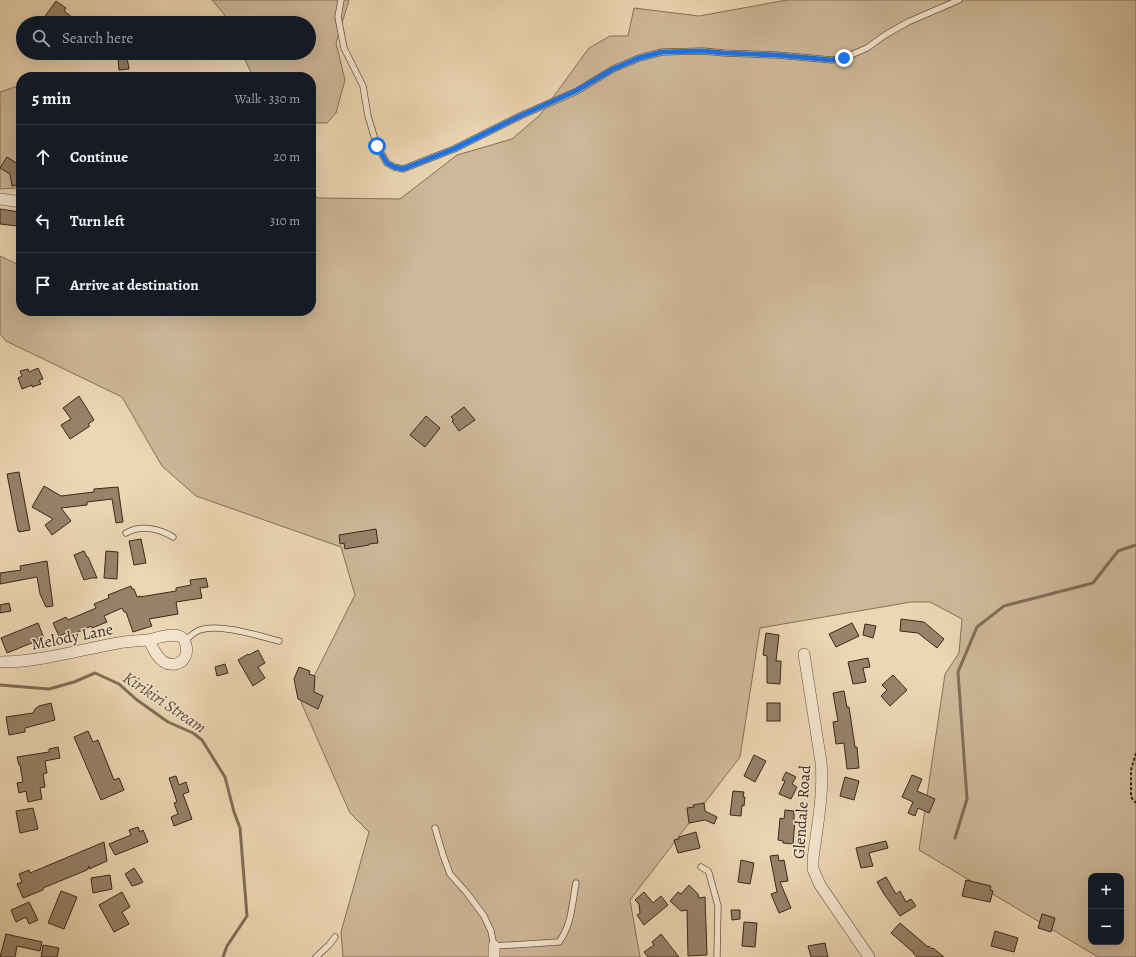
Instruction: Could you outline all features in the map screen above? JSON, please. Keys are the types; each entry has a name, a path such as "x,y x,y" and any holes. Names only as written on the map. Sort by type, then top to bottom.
{"street":[{"path":"0,199 16,201"},
{"name":"Melody Lane","path":"0,662 20,662 119,642 149,640 174,635 180,636 185,641"},
{"path":"149,640 159,658 172,664 181,662 186,657 187,650 185,641"},
{"name":"Glendale Road","path":"804,654 822,776 822,789 813,869 820,885 868,957"}],"lane":[{"path":"341,0 338,17 344,48 363,86 368,116 377,146 387,163 394,167 403,169 454,149 520,116 576,91 613,69 639,58 662,52 703,51 832,60 844,58 866,48 885,34 908,22 959,0"},
{"path":"126,533 138,528 148,528 166,533 173,537"},
{"path":"185,641 194,632 206,628 232,630 279,641"},
{"path":"435,828 442,855 450,874 467,893 484,916 491,931 494,951 559,942 564,934 570,918 576,883"},
{"path":"701,867 709,873 718,906 717,957"},
{"path":"316,957 335,937"}],"path":[{"path":"1136,753 1131,770 1131,797 1136,803"}],"shaded area":[{"path":"212,0 349,0 336,43 345,80 336,113 327,123 316,123 316,72 251,72 245,60 316,60 316,16 225,16"},
{"path":"787,0 1136,0 1136,957 1098,957 919,850 945,674 959,653 962,619 930,602 911,602 760,628 740,757 630,900 640,957 343,957 341,932 369,832 350,813 301,702 355,595 341,547 196,496 162,466 122,397 6,341 0,334 0,256 16,264 16,316 316,316 316,197 400,199 457,155 512,139 540,115 589,48 610,36 628,36 634,8 699,16"},
{"path":"16,87 16,188 0,189 0,92"}],"building":[{"path":"56,1 66,8 64,11 71,16 45,16"},
{"path":"118,60 128,60 129,69 119,70"},
{"path":"7,157 16,163 16,185 12,186 10,174 0,168"},
{"path":"0,209 16,211 16,226 0,224"},
{"path":"38,368 43,379 39,380 41,384 32,387 32,385 22,389 18,378 22,376 20,371 28,369 29,372"},
{"path":"79,396 94,420 88,424 90,426 70,439 61,425 71,419 63,408"},
{"path":"464,407 475,420 459,431 451,417"},
{"path":"426,416 440,428 425,447 410,435"},
{"path":"19,472 30,530 19,532 7,474"},
{"path":"44,486 61,496 94,492 94,489 118,487 123,522 116,523 112,499 87,502 87,505 61,508 71,521 52,535 45,525 53,519 32,507"},
{"path":"376,529 378,543 345,549 344,543 340,544 339,535"},
{"path":"141,539 146,563 134,565 129,541"},
{"path":"84,551 97,578 84,580 74,555"},
{"path":"106,551 118,552 117,579 104,578"},
{"path":"47,561 53,606 46,607 40,594 37,577 0,584 0,573 21,570 20,566"},
{"path":"206,578 208,587 200,588 202,598 176,602 178,614 149,619 152,626 133,632 126,612 124,612 122,608 104,616 107,622 92,628 91,626 73,635 72,633 68,635 66,633 59,636 53,623 66,617 68,620 96,608 94,604 109,598 108,595 131,586 137,597 140,597 176,591 176,588 191,585 190,580"},
{"path":"9,603 11,611 0,613 0,605"},
{"path":"901,619 924,622 944,639 937,648 918,633 900,631"},
{"path":"38,623 44,638 7,653 1,638"},
{"path":"852,623 859,636 836,647 829,634"},
{"path":"865,624 876,626 873,638 863,635"},
{"path":"766,633 779,635 776,661 781,661 780,684 767,683 767,656 763,655"},
{"path":"258,650 265,663 258,667 265,678 253,686 238,660"},
{"path":"868,658 870,667 863,668 866,682 853,684 848,662"},
{"path":"225,664 228,673 217,676 215,667"},
{"path":"299,667 310,671 309,674 315,676 314,692 323,696 318,709 298,699 294,679"},
{"path":"893,675 907,690 890,706 881,696 887,690 882,685"},
{"path":"844,691 847,707 849,707 855,747 857,747 859,768 847,769 844,743 836,744 833,722 838,721 833,693"},
{"path":"51,703 55,720 25,728 25,732 9,735 6,717 33,713 39,706"},
{"path":"767,703 780,703 780,721 767,721"},
{"path":"88,731 93,742 98,740 114,780 119,778 124,790 101,800 74,737"},
{"path":"58,747 60,758 45,761 47,773 43,774 45,787 40,788 42,799 28,802 26,791 19,793 17,783 23,782 17,757 49,752 49,749"},
{"path":"754,755 766,761 755,782 744,776"},
{"path":"786,772 796,777 792,784 797,787 791,799 779,794 785,781 782,780"},
{"path":"912,775 922,779 917,791 935,799 929,813 918,808 915,816 908,813 913,802 902,797"},
{"path":"176,776 179,785 186,782 189,792 183,794 192,819 174,826 171,817 178,814 174,803 177,802 169,778"},
{"path":"845,777 859,781 854,800 840,796"},
{"path":"733,791 744,792 744,806 742,805 741,816 730,815"},
{"path":"704,803 705,811 717,817 714,824 705,820 689,823 687,808"},
{"path":"33,808 38,829 20,833 16,811"},
{"path":"785,810 794,811 795,820 793,844 783,843 783,841 778,840 780,818 784,819"},
{"path":"138,827 140,832 143,830 148,842 115,855 109,844 131,835 129,830"},
{"path":"696,832 700,848 678,853 674,840"},
{"path":"886,841 888,848 869,853 873,866 861,868 856,848"},
{"path":"104,842 107,861 89,869 89,866 87,870 23,898 17,884 22,882 19,874 29,870 30,873"},
{"path":"778,855 779,861 784,860 788,881 780,882 791,908 779,913 771,894 777,892 770,856"},
{"path":"741,860 754,863 750,884 738,882"},
{"path":"134,868 143,882 132,886 125,874"},
{"path":"110,875 112,889 93,893 91,878"},
{"path":"886,877 896,894 900,891 906,902 911,899 916,906 900,916 877,882"},
{"path":"966,880 991,886 990,890 993,891 990,902 962,896"},
{"path":"689,885 698,894 699,898 705,897 707,955 688,956 687,910 681,911 670,901 678,892 681,894"},
{"path":"61,891 77,897 64,929 48,923"},
{"path":"122,892 130,907 122,912 129,924 114,932 99,905"},
{"path":"644,892 653,903 661,896 668,905 644,925 637,915 640,913 639,904 635,900"},
{"path":"29,902 38,920 29,924 26,917 16,922 11,910"},
{"path":"731,910 740,910 740,919 732,920"},
{"path":"1042,914 1055,918 1051,932 1038,928"},
{"path":"744,922 757,923 755,947 742,946"},
{"path":"900,923 928,947 933,948 944,957 917,957 891,933"},
{"path":"995,931 1018,938 1014,952 991,946"},
{"path":"6,934 42,942 40,951 17,946 15,957 0,957"},
{"path":"661,934 679,957 648,957 644,952 654,945 652,942"},
{"path":"825,943 828,957 811,957 808,946"},
{"path":"43,945 59,948 57,957 41,957"}],"waterway":[{"path":"955,838 967,799 958,672 977,627 1004,606 1093,583 1118,551 1136,545"},
{"name":"Kirikiri Stream","path":"0,685 49,689 74,682 95,673 119,684 137,700 168,722 193,733 202,740 225,777 234,812 240,828 247,916 227,946 223,957"}],"route":[{"path":"377,146 387,163 394,167 403,169 454,149 520,116 576,91 613,69 639,58 662,52 703,51 832,60 844,58"}]}
